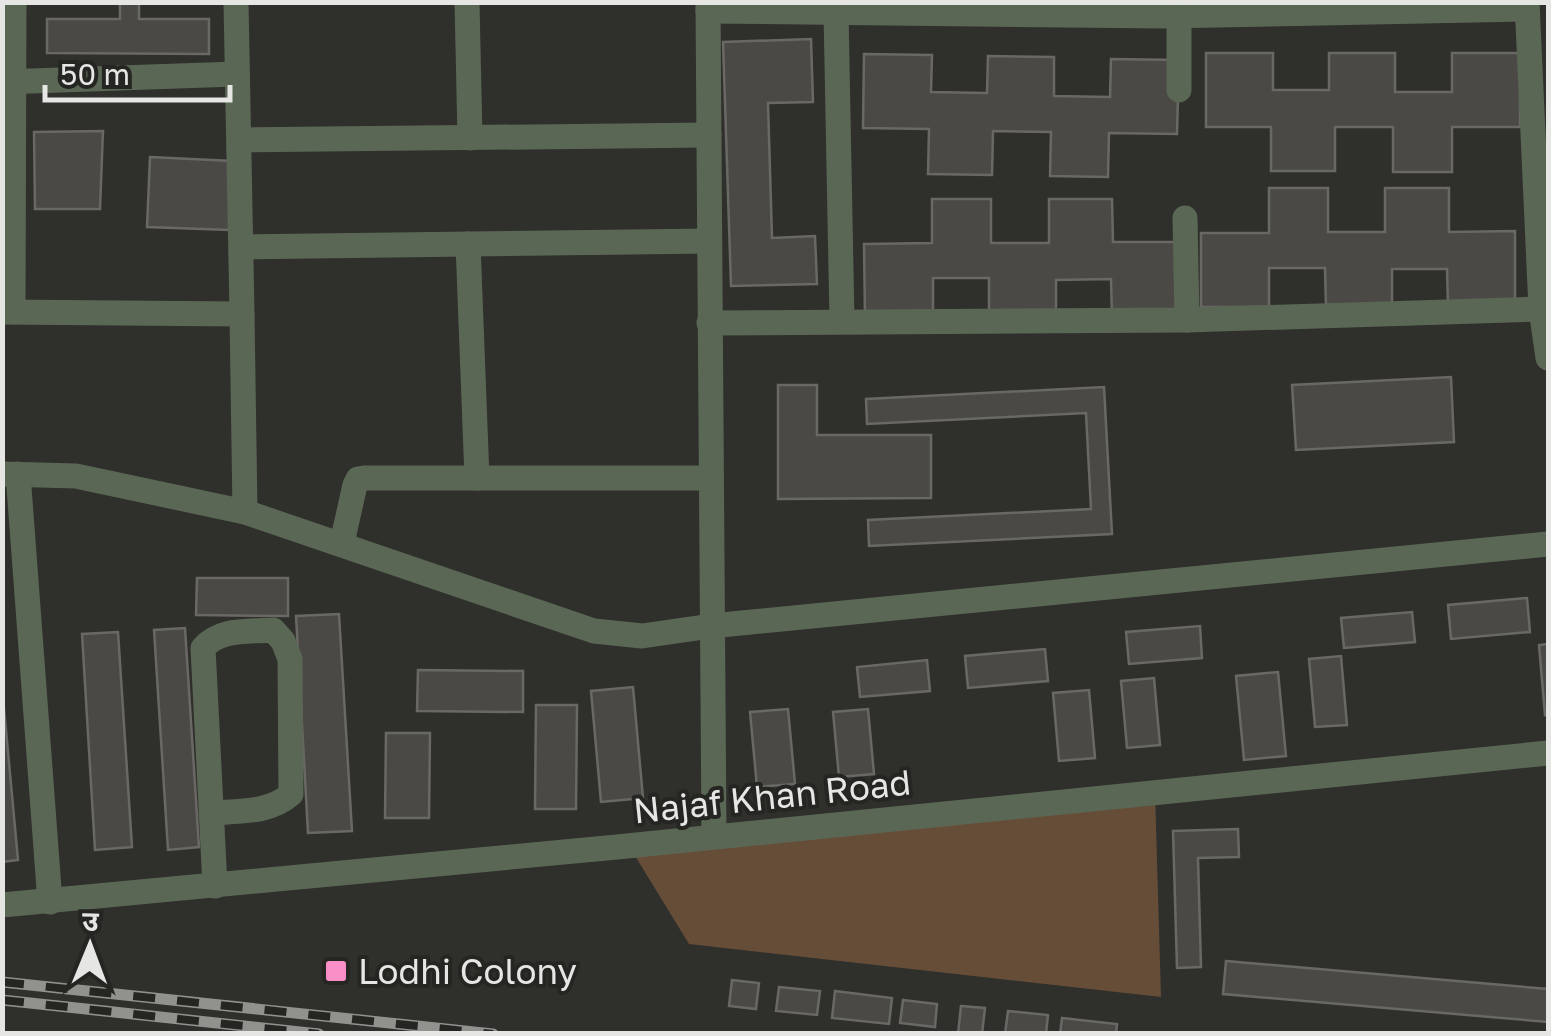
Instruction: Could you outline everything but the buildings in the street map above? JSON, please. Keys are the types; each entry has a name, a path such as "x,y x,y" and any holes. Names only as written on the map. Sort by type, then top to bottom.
{"street":[{"path":"14,2 8,82 8,312 242,314"},
{"path":"236,2 245,512"},
{"path":"467,2 470,138"},
{"path":"714,836 708,7 836,12 1169,12 1527,6 1540,128 1541,309 1548,358"},
{"path":"836,12 842,320"},
{"path":"1169,12 1179,90"},
{"path":"8,82 237,74"},
{"path":"240,140 708,135"},
{"path":"1185,218 1187,320"},
{"path":"242,247 709,242"},
{"path":"468,244 478,478"},
{"path":"708,323 1187,320 1541,309"},
{"path":"50,902 10,474 76,476 245,512 594,632 642,636 1548,544"},
{"path":"342,543 358,479 710,478"},
{"path":"211,813 280,804 291,794 290,659 283,640 273,630 227,633 212,637 203,648 211,813 215,886"},
{"name":"Najaf Khan Road","path":"2,905 1548,753"}],"shaded area":[{"path":"1155,792 1161,997 689,944 629,846"}],"railway":[{"path":"2,982 493,1034"},
{"path":"2,1000 319,1034"}],"place":[{"name":"Lodhi Colony","path":"336,971"}]}
